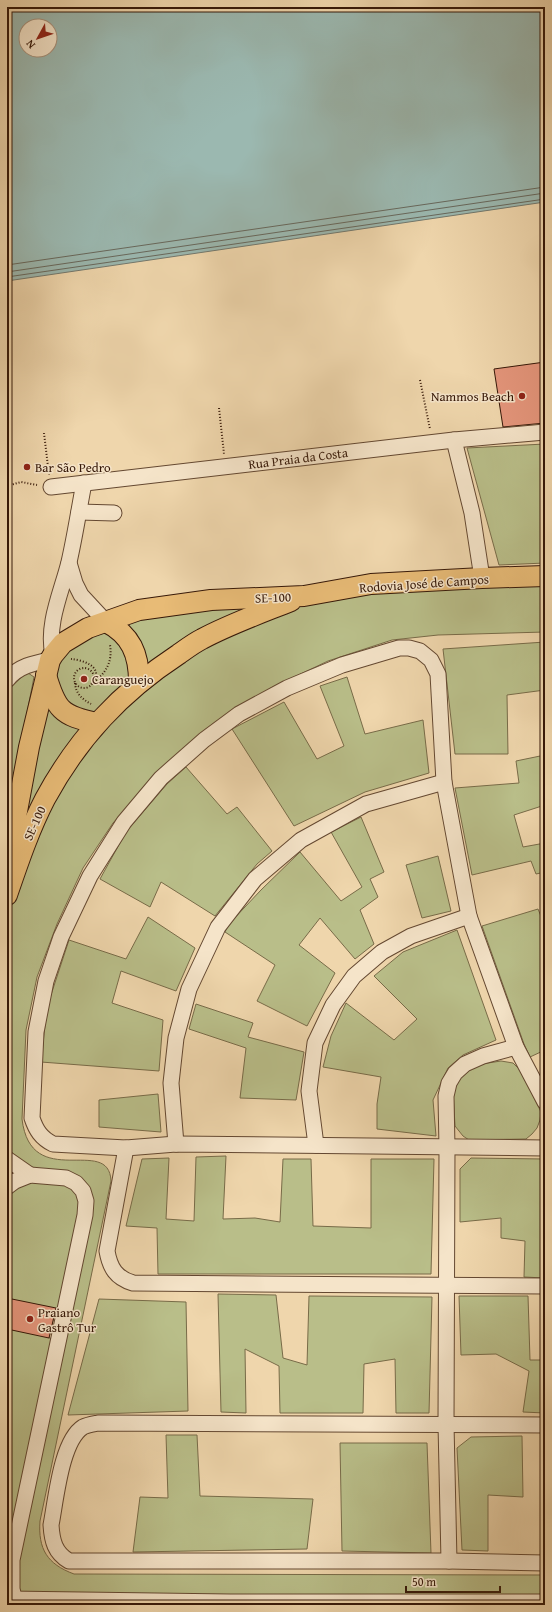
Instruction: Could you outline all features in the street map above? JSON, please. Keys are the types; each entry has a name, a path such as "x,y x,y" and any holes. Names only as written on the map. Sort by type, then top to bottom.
{"main road":[{"name":"Rodovia José de Campos","path":"304,596 371,584 545,576"},
{"name":"SE-100","path":"7,865 30,747 50,663 63,643 88,628 103,624 139,610 211,600 304,596"},
{"name":"SE-100","path":"7,895 26,840 44,800 65,765 97,723 139,682 201,639 248,618 304,596"},
{"path":"103,624 116,628 128,640 136,655 139,669 139,682"},
{"path":"50,663 53,698 62,709 73,717 97,723"}],"street":[{"name":"Rua Praia da Costa","path":"51,487 433,442 545,432"},
{"path":"454,440 472,513 482,578"},
{"path":"7,680 22,668 32,663 50,663 51,631 69,562 84,483"},
{"path":"79,512 114,513"},
{"path":"69,562 75,583 81,595 103,624"},
{"path":"545,1102 516,1047 469,916 444,782 438,674 431,660 420,651 409,648 399,648 342,665 287,688 239,714 204,740 161,778 124,822 90,876 61,937 46,981 36,1032 32,1118 36,1130 45,1140 53,1144 126,1148 176,1144 545,1148"},
{"path":"176,1144 171,1083 176,1038 189,989 218,927 255,879 301,840 366,804 444,782"},
{"path":"316,1145 309,1091 315,1043 333,1004 354,976 382,952 411,936 469,916"},
{"path":"450,1561 446,1424 446,1096 449,1083 455,1073 465,1064 483,1056 516,1047"},
{"path":"126,1148 107,1251 109,1263 116,1274 124,1280 133,1283 545,1286"},
{"path":"7,1159 30,1175"},
{"path":"7,1187 15,1181 30,1175 66,1178 76,1183 83,1191 86,1201 83,1222 12,1560 13,1601 545,1602"},
{"path":"545,1425 98,1423 83,1427 73,1438 65,1451 51,1525 54,1546 61,1557 69,1561 450,1561 545,1563"}],"path":[{"path":"420,380 433,442"},
{"path":"219,408 225,467"},
{"path":"44,433 47,459"},
{"path":"7,486 22,482 51,487"},
{"path":"75,682 77,685 83,687 92,683 106,672 111,656 111,647 103,624"},
{"path":"50,663 76,659 86,662 92,665 95,670 96,676 92,683"},
{"path":"92,683 92,673 84,668 78,670 74,676 77,692 83,699 90,704 101,707 113,707"}],"green space":[{"path":"545,444 545,563 499,565 467,448"},
{"path":"545,576 545,632 438,635 392,640 328,661 271,688 215,722 156,774 113,823 83,868 57,924 37,977 26,1030 22,1119 28,1141 39,1153 54,1159 98,1162 107,1168 111,1181 40,1521 41,1540 46,1554 51,1560 65,1570 74,1574 545,1575 545,1602 7,1599 7,1221 9,1213 7,1212 7,1187 30,1175 7,1159 7,895 50,660 106,622 304,596","holes":["56,1308 64,1310 58,1340 49,1338"]},
{"path":"545,642 545,690 507,695 508,754 455,754 443,649"},
{"path":"28,673 34,677 7,814 7,691"},
{"path":"347,677 365,734 423,720 429,773 365,792 294,826 232,729 284,702 317,759 344,746 320,686"},
{"path":"545,755 545,805 514,815 523,847 545,843 545,872 536,874 531,861 472,875 455,788 519,783 516,761"},
{"path":"186,767 227,814 237,807 272,851 257,864 215,916 161,882 150,907 100,879 126,832 167,784"},
{"path":"361,817 384,872 370,879 378,897 360,910 374,944 355,959 320,918 299,945 335,973 307,1026 257,1001 275,965 225,932 228,925 300,852 341,901 362,887 331,832"},
{"path":"438,856 451,911 422,918 406,865"},
{"path":"538,909 545,926 545,1050 530,1057 482,926"},
{"path":"148,917 195,948 176,991 121,971 112,1003 163,1020 159,1071 41,1062 47,1007 69,940 126,959"},
{"path":"457,930 496,1040 463,1055 448,1068 433,1100 436,1136 377,1129 377,1104 381,1077 323,1067 331,1036 346,1003 394,1040 417,1019 374,976 403,952"},
{"path":"196,1004 253,1023 248,1037 304,1052 296,1100 240,1098 246,1048 189,1029"},
{"path":"501,1061 513,1063 521,1071 541,1112 537,1128 526,1139 469,1140 463,1136 455,1126 453,1090 456,1082 475,1065"},
{"path":"158,1094 161,1132 99,1127 99,1100"},
{"path":"226,1156 223,1219 255,1218 280,1222 283,1159 311,1159 313,1226 371,1228 371,1159 434,1159 431,1274 158,1274 157,1228 126,1226 142,1159 169,1158 166,1219 194,1221 196,1157"},
{"path":"471,1158 545,1159 545,1278 524,1277 525,1241 501,1238 501,1218 460,1222 460,1169"},
{"path":"218,1294 276,1295 283,1358 307,1365 309,1296 432,1297 429,1413 396,1413 395,1359 364,1364 363,1413 280,1413 279,1366 245,1349 246,1413 221,1412"},
{"path":"459,1296 528,1296 530,1360 545,1360 545,1413 523,1412 529,1371 496,1354 461,1355"},
{"path":"99,1299 186,1302 188,1411 68,1415"},
{"path":"166,1435 197,1435 200,1496 313,1499 307,1549 133,1552 140,1497 168,1498"},
{"path":"522,1436 523,1497 488,1495 488,1551 462,1550 457,1448 471,1437"},
{"path":"340,1443 427,1443 431,1553 342,1551"}],"water":[{"path":"7,7 545,7 545,202 7,281"}],"building":[{"name":"Nammos Beach","path":"545,362 545,423 503,427 494,369"},
{"name":"Praiano Gastrô Tur","path":"7,1298 56,1308 49,1338 7,1329"}],"place":[{"name":"Nammos Beach","path":"522,396"},
{"name":"Bar São Pedro","path":"27,467"},
{"name":"Caranguejo","path":"84,679"},
{"name":"Praiano Gastrô Tur","path":"30,1319"}]}
